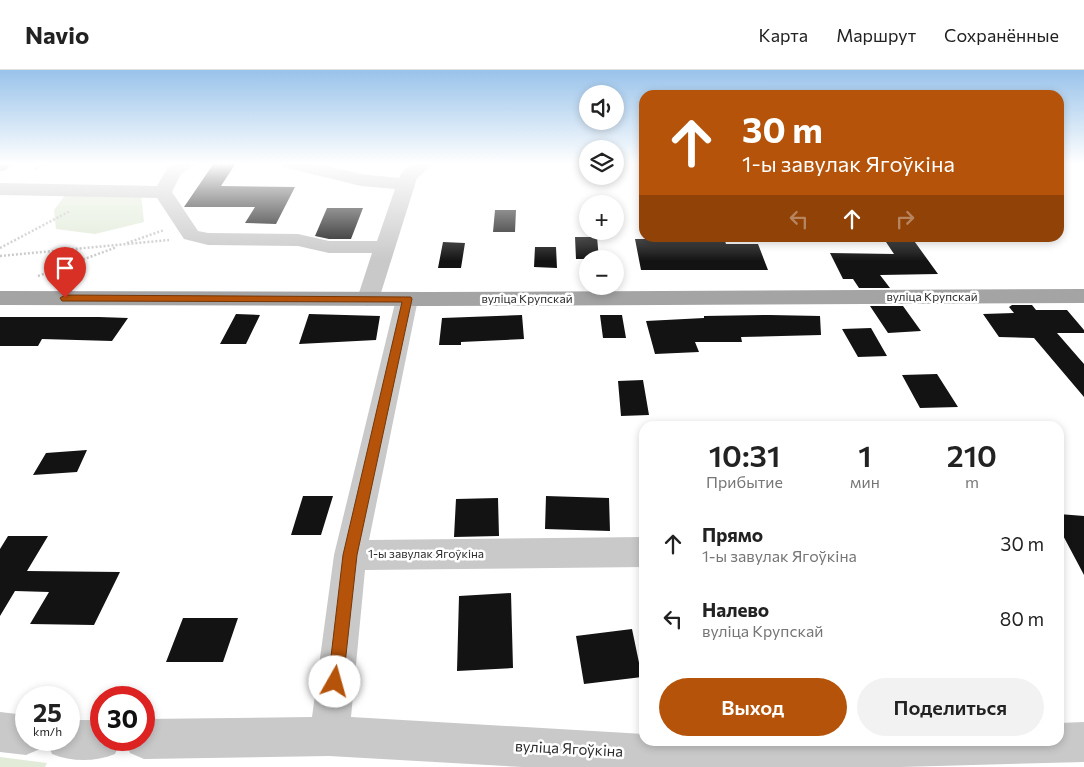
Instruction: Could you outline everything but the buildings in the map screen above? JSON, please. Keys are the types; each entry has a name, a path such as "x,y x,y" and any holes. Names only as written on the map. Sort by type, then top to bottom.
{"main road":[{"name":"вуліца Крупскай","path":"0,298 407,299 1084,296"}],"street":[{"path":"165,196 187,229 208,239 298,240 329,247 384,247"},
{"path":"368,299 402,196"},
{"name":"1-ы завулак Ягоўкіна","path":"407,299 350,555 639,552"},
{"path":"329,736 350,555"},
{"path":"0,732 15,734"},
{"name":"вуліца Ягоўкіна","path":"155,739 329,736 647,760 987,746"},
{"name":"вуліца Ягоўкіна","path":"1064,743 1084,742"}],"path":[{"path":"29,279 121,245 187,229"},
{"path":"0,256 176,240 187,229"}],"green space":[{"path":"65,196 141,196 144,222 95,234 56,229 54,210"},
{"path":"0,757 47,763 45,767 0,767"}],"route":[{"path":"65,298 407,299 350,555 335,682"}]}
